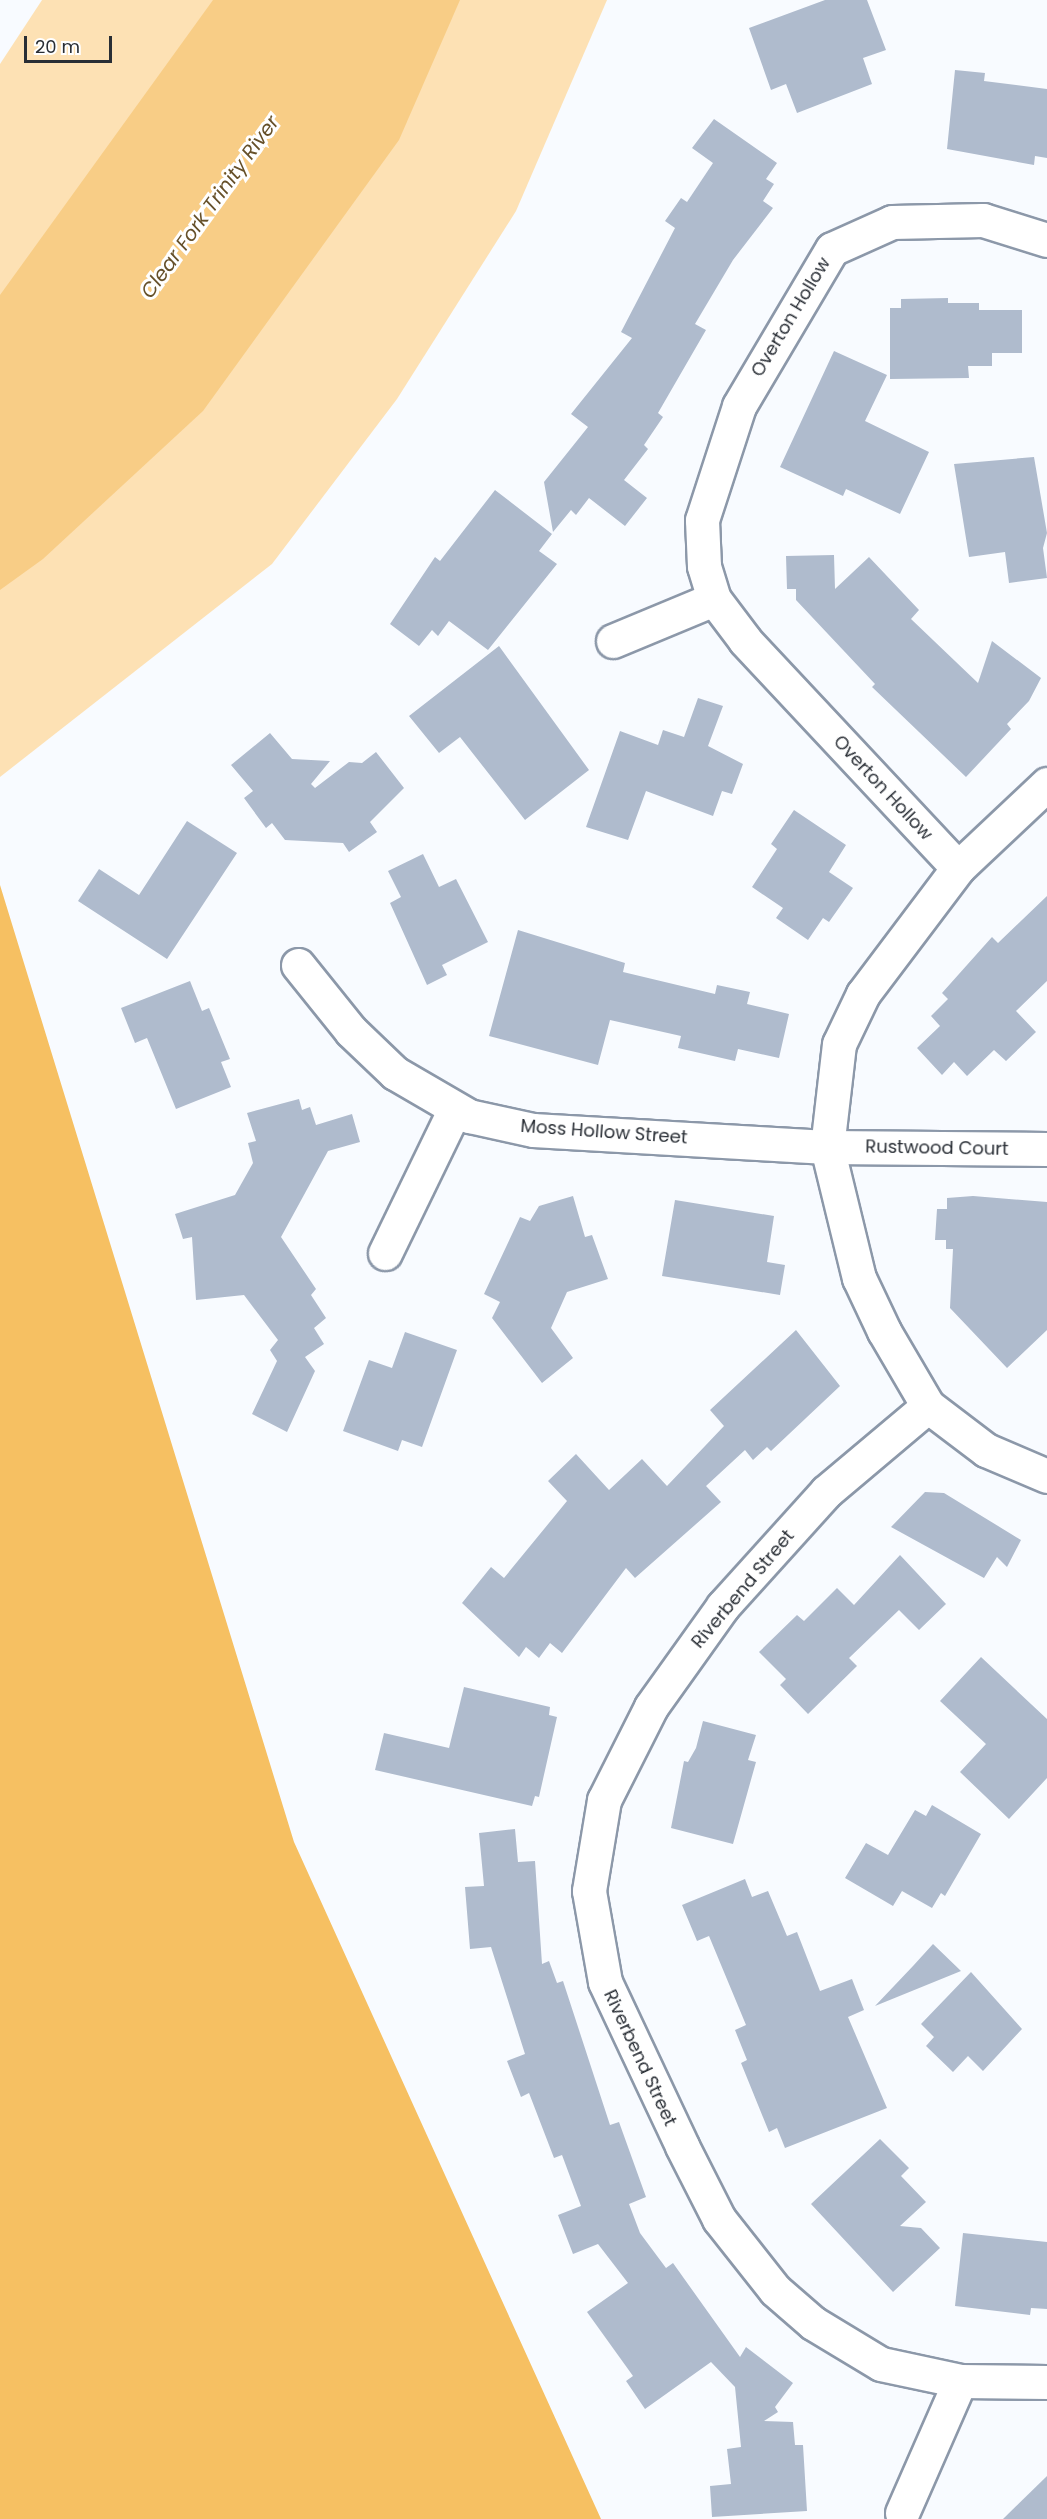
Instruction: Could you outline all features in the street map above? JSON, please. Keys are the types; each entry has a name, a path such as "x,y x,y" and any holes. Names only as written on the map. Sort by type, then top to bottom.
{"street":[{"name":"Overton Hollow","path":"958,868 745,640 714,599 704,566 702,520 739,406 832,249 892,222 982,220 1047,240"},
{"path":"613,641 714,599"},
{"path":"1047,784 958,868 863,994 839,1044 826,1147 859,1278 884,1331 928,1406 986,1450 1047,1476"},
{"name":"Moss Hollow Street","path":"298,965 351,1031 395,1073 454,1111 533,1130 826,1147"},
{"path":"385,1253 454,1111"},
{"name":"Rustwood Court","path":"826,1147 1047,1149"},
{"name":"Riverbend Street","path":"928,1406 826,1492 723,1606 651,1707 604,1800 589,1892 605,1982 687,2157 745,2257 813,2323 881,2364 960,2381 1047,2382"},
{"path":"902,2513 960,2381"}],"shaded area":[{"path":"42,0 607,0 516,211 397,399 272,564 0,777 0,64"},
{"path":"0,885 294,1842 601,2519 0,2519"}],"water":[{"name":"Clear Fork Trinity River","path":"213,0 460,0 399,140 203,411 43,559 0,590 0,295"}],"building":[{"path":"825,0 867,0 886,50 863,58 872,84 797,113 786,84 771,90 749,28"},
{"path":"955,70 985,73 984,81 1047,89 1047,158 1035,156 1034,165 947,149"},
{"path":"714,119 777,163 766,179 774,184 763,201 773,208 733,260 695,324 706,330 658,413 663,417 644,445 648,449 624,480 647,498 625,526 589,498 576,515 571,510 553,532 544,482 588,427 571,414 632,338 621,332 675,228 665,221 681,198 687,202 713,163 692,148"},
{"path":"948,298 948,303 979,303 979,310 1022,310 1022,353 992,353 992,366 968,366 969,378 890,379 890,308 901,308 901,299"},
{"path":"834,351 887,375 865,421 929,452 900,514 846,489 843,496 780,467"},
{"path":"1034,457 1047,533 1043,548 1047,578 1009,583 1005,552 969,557 954,464"},
{"path":"495,490 552,534 539,551 557,564 488,650 449,621 438,636 432,630 419,646 390,624 435,557 440,561"},
{"path":"834,555 835,589 869,557 919,610 911,619 978,683 992,641 1041,678 1029,701 1007,724 1011,729 966,777 872,687 875,684 796,600 796,589 787,589 786,556"},
{"path":"499,646 589,770 525,820 460,737 439,753 409,716"},
{"path":"698,698 723,706 708,746 743,764 732,794 722,791 713,816 646,791 628,840 586,827 620,731 658,745 663,730 684,737"},
{"path":"270,733 292,759 330,761 311,784 315,788 349,762 362,763 376,752 404,788 370,822 377,832 349,852 343,843 285,840 272,823 266,828 244,798 253,791 231,765"},
{"path":"794,810 846,845 829,872 853,888 829,922 823,918 808,940 776,918 783,908 752,887 777,849 771,844"},
{"path":"187,821 237,853 167,959 78,901 99,869 139,895"},
{"path":"423,854 439,887 456,879 488,942 442,965 447,975 427,985 390,903 401,897 388,871"},
{"path":"1047,896 1047,981 1016,1011 1036,1032 1006,1061 994,1050 967,1076 954,1062 942,1075 917,1048 940,1026 931,1016 948,999 942,993 992,937 998,943"},
{"path":"518,930 625,963 623,972 715,994 717,985 750,992 747,1004 789,1014 779,1058 738,1049 735,1061 678,1048 681,1036 610,1020 598,1065 489,1036"},
{"path":"190,981 202,1011 209,1008 230,1059 221,1062 231,1087 176,1109 147,1038 135,1043 121,1008"},
{"path":"299,1099 302,1110 310,1107 316,1125 352,1114 360,1142 328,1151 281,1237 316,1289 311,1295 326,1318 314,1328 324,1344 305,1357 315,1371 287,1432 252,1414 277,1361 270,1350 278,1340 244,1295 196,1300 192,1237 183,1239 175,1214 235,1195 253,1163 248,1143 256,1141 247,1113"},
{"path":"573,1196 585,1237 592,1235 608,1279 567,1292 551,1328 573,1358 542,1383 492,1318 500,1302 484,1294 520,1217 530,1221 539,1206"},
{"path":"973,1196 1047,1202 1047,1330 1007,1368 950,1308 953,1249 946,1249 946,1240 935,1240 937,1209 947,1209 947,1198"},
{"path":"675,1200 774,1216 767,1262 785,1265 780,1295 662,1276"},
{"path":"796,1330 840,1386 771,1451 767,1447 753,1460 745,1450 706,1486 721,1502 635,1578 626,1568 562,1653 550,1643 539,1658 526,1647 519,1657 462,1603 491,1567 504,1578 567,1501 548,1481 576,1454 609,1490 642,1459 667,1486 724,1426 710,1410"},
{"path":"405,1332 457,1350 422,1447 402,1440 398,1451 343,1431 369,1360 392,1368"},
{"path":"925,1492 944,1493 1021,1540 1007,1567 997,1557 984,1578 891,1527"},
{"path":"900,1555 946,1604 919,1630 899,1610 849,1658 857,1666 808,1714 780,1685 786,1679 759,1652 797,1615 804,1621 837,1588 854,1605"},
{"path":"981,1657 1047,1719 1047,1778 1009,1819 960,1772 986,1744 940,1701"},
{"path":"464,1687 550,1707 549,1715 557,1717 539,1797 535,1796 532,1806 375,1770 384,1733 449,1748"},
{"path":"703,1721 756,1735 748,1760 756,1762 733,1844 671,1828 684,1761 688,1762 696,1748"},
{"path":"932,1805 981,1834 945,1896 941,1893 932,1908 902,1891 893,1906 845,1878 866,1843 888,1855 915,1810 926,1816"},
{"path":"515,1829 518,1862 535,1861 542,1964 549,1961 557,1983 563,1981 610,2125 619,2122 646,2197 629,2204 640,2233 666,2268 673,2263 740,2357 746,2347 793,2383 775,2407 778,2412 764,2421 793,2422 795,2445 803,2445 807,2511 712,2517 710,2486 731,2484 727,2449 741,2447 735,2387 711,2362 645,2409 626,2381 633,2376 587,2312 628,2283 598,2244 573,2254 558,2215 581,2206 562,2155 554,2158 529,2093 521,2097 507,2061 525,2054 491,1947 470,1949 465,1887 484,1886 479,1833"},
{"path":"745,1879 752,1897 768,1891 787,1936 797,1932 820,1991 852,1979 864,2010 848,2017 887,2108 785,2148 777,2128 769,2132 741,2063 747,2060 735,2030 746,2025 709,1936 697,1941 682,1905"},
{"path":"933,1944 961,1971 875,2006 913,1966"},
{"path":"971,1972 1022,2029 983,2071 968,2056 953,2072 926,2046 934,2037 921,2024"},
{"path":"880,2139 909,2168 901,2176 926,2202 900,2226 921,2228 940,2248 893,2292 811,2204"},
{"path":"963,2233 1047,2242 1047,2309 1031,2308 1030,2315 955,2306"},
{"path":"1047,2476 1047,2519 1003,2519"}]}
